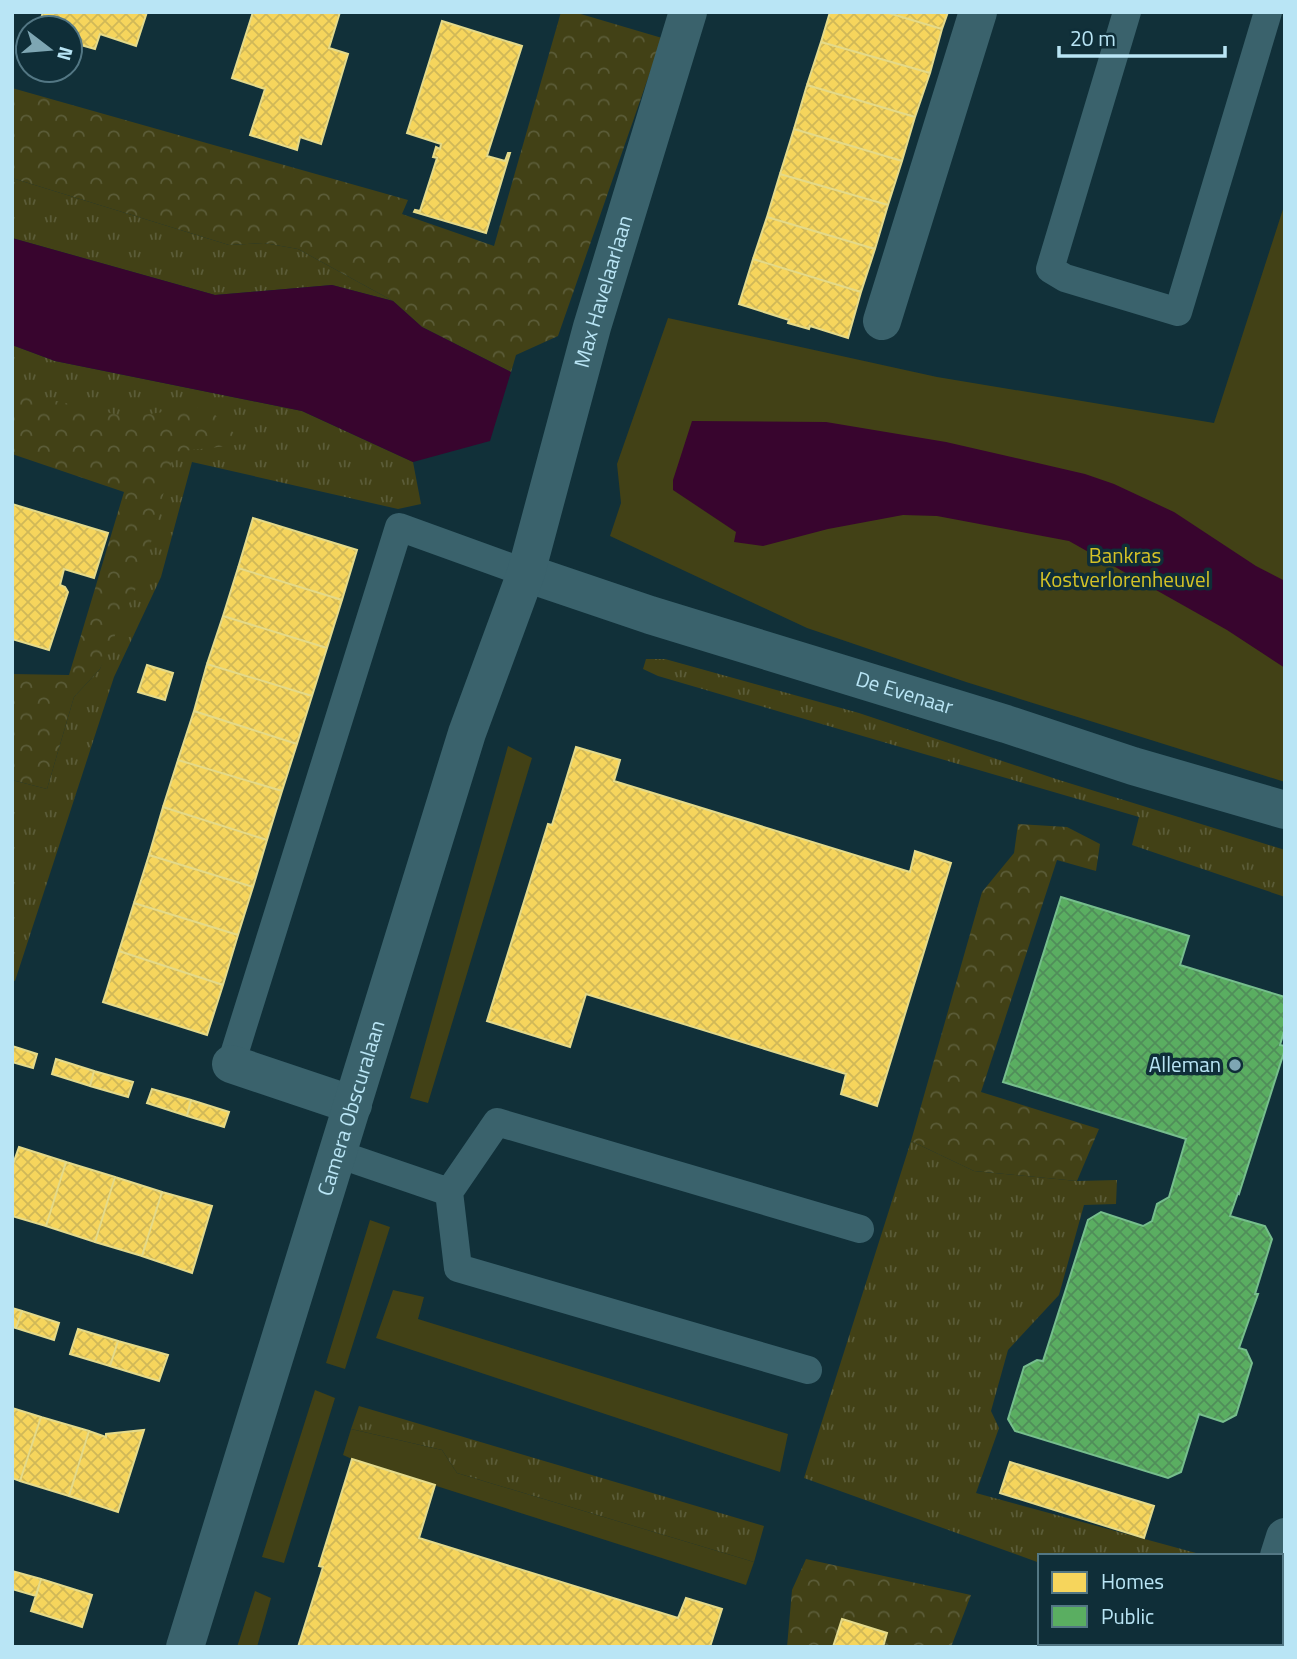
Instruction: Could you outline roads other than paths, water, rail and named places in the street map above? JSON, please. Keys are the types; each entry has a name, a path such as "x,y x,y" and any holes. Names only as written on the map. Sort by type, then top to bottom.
{"street":[{"name":"Max Havelaarlaan","path":"526,573 592,327 688,12"},
{"path":"882,321 978,12"},
{"name":"De Evenaar","path":"526,573 650,615 1006,724 1133,766 1285,810"},
{"name":"Camera Obscuralaan","path":"185,1647 467,733 526,573"},
{"path":"231,1064 352,1105"},
{"path":"1280,1554 1285,1537"}],"lane":[{"path":"1127,12 1050,269 1065,278 1178,312 1268,12"},
{"path":"231,1064 399,527 526,573"},
{"path":"808,1370 458,1268 449,1192 497,1122 860,1229"},
{"path":"338,1154 449,1192"}],"place":[{"name":"Alleman","path":"1235,1065"}],"park label":[{"name":"Bankras Kostverlorenheuvel","path":"1125,568"}]}
